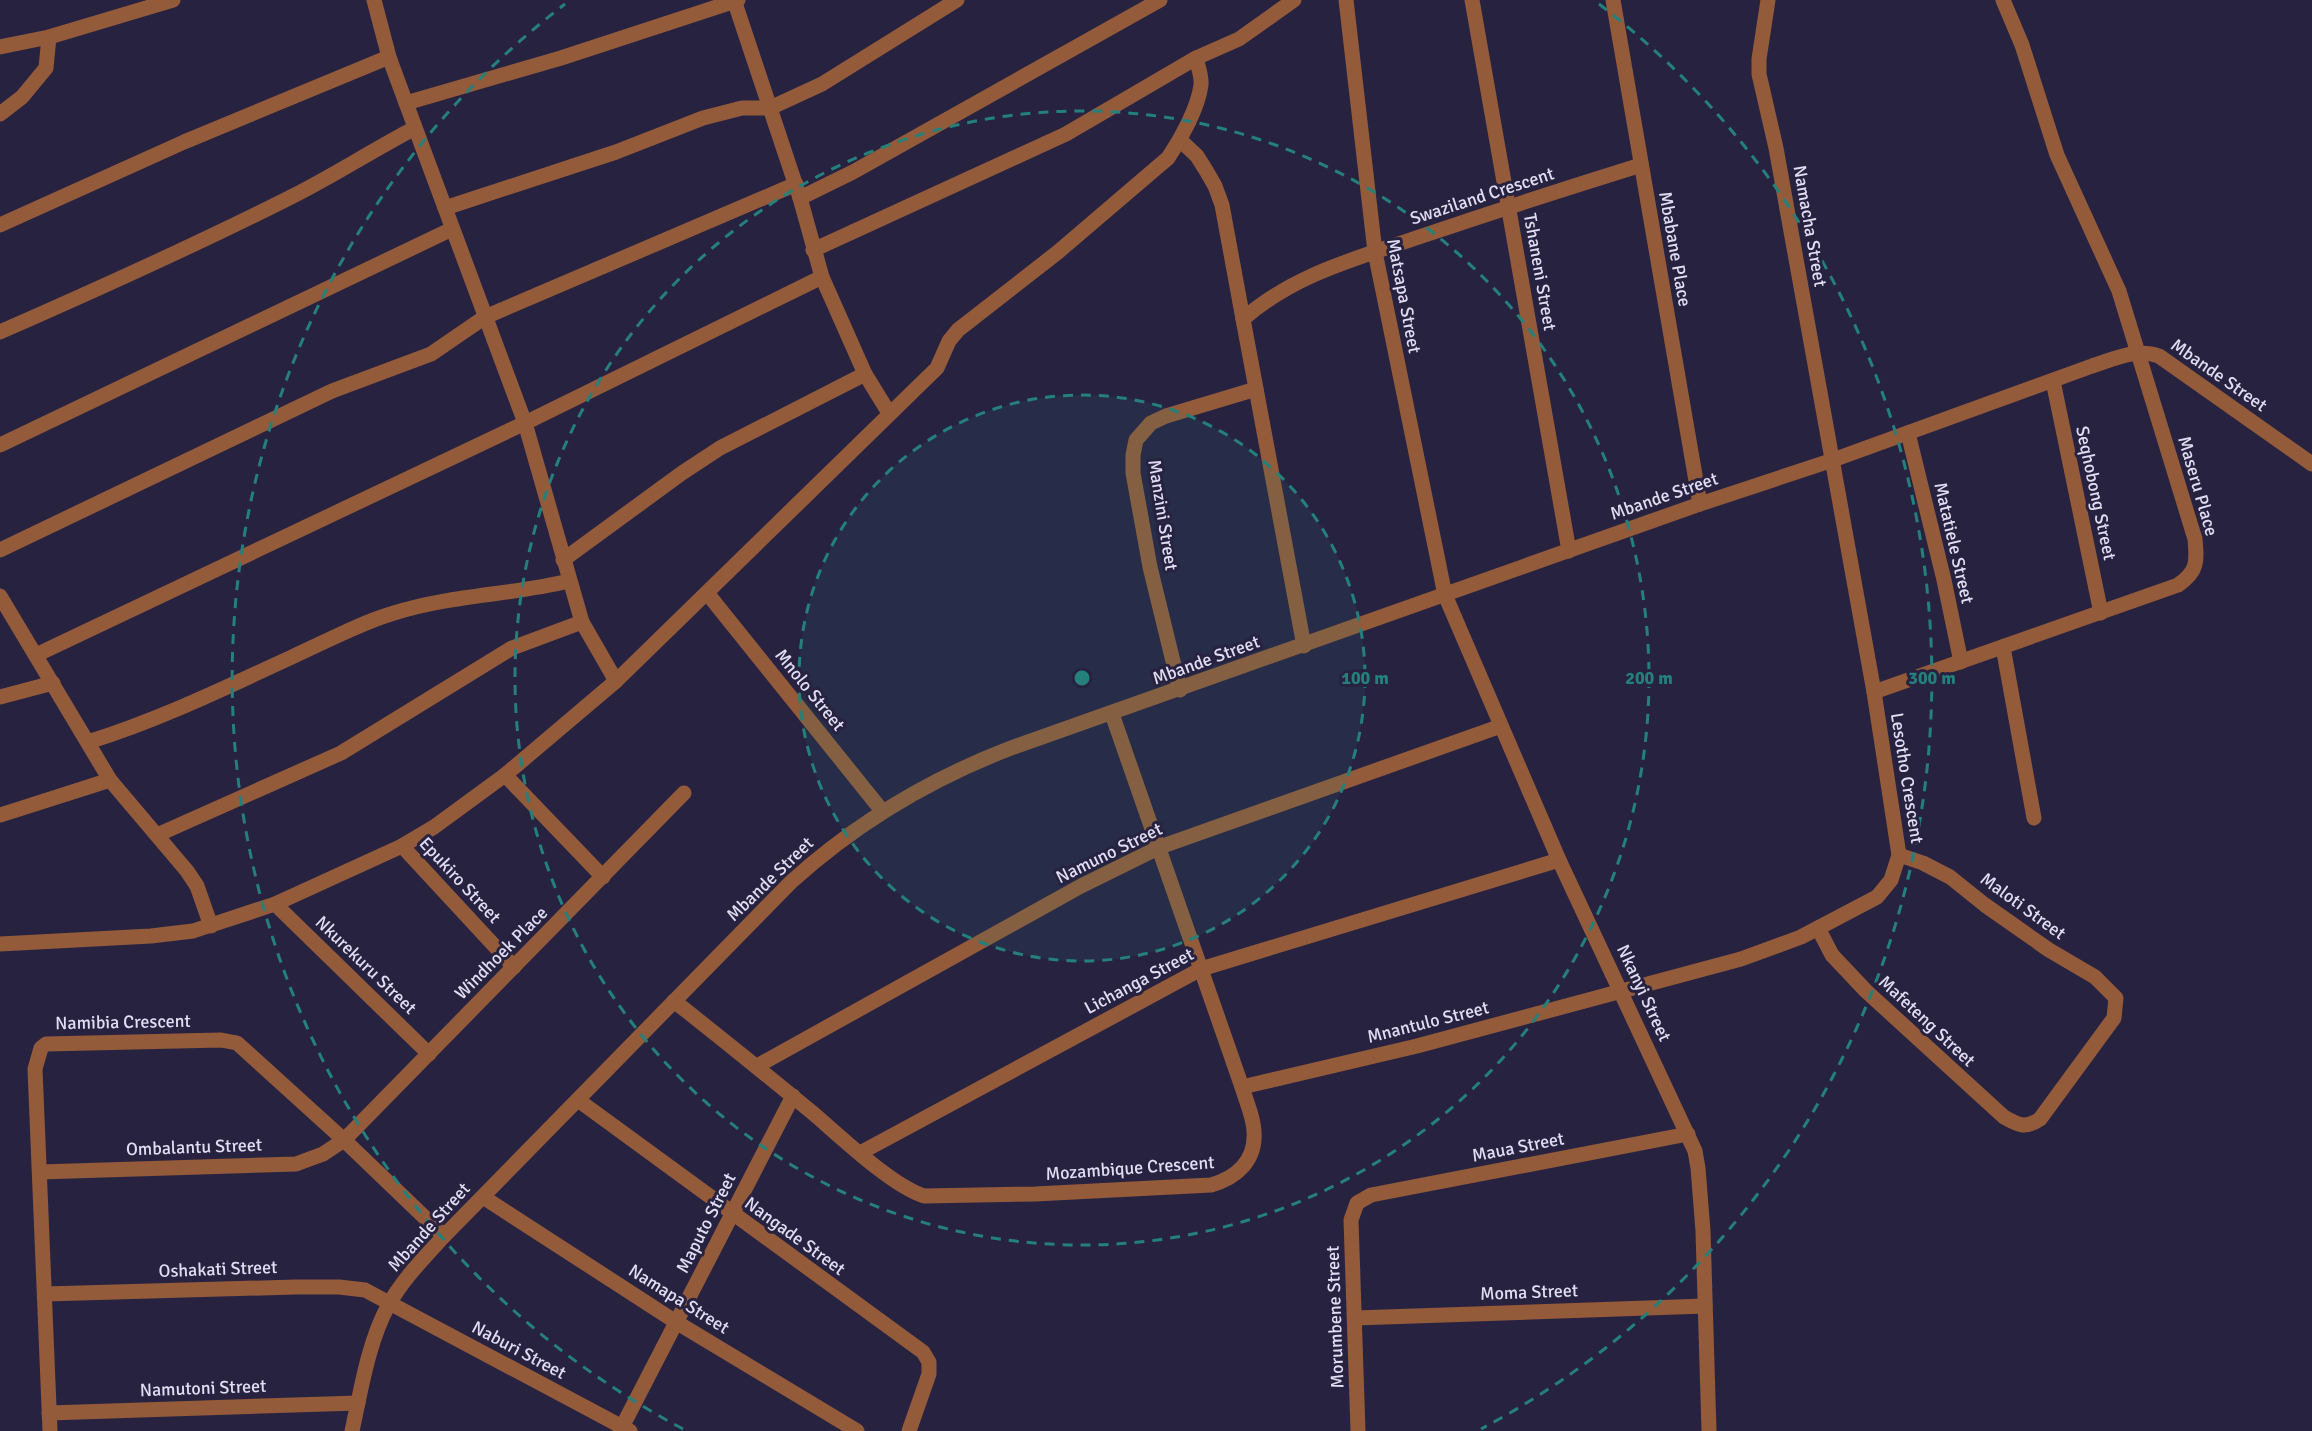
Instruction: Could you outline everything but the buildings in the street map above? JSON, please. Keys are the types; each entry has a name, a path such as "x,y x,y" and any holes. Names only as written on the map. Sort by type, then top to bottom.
{"street":[{"path":"0,47 49,37 173,0"},
{"path":"374,0 389,57 525,423 582,622 616,681"},
{"path":"445,208 616,152 703,118 742,108 770,108 822,84 957,0"},
{"path":"0,550 333,391 431,354 484,317 853,171 1160,0"},
{"path":"813,250 1066,134 1196,58 1239,39 1294,0"},
{"name":"Matsapa Street","path":"1346,0 1375,252 1445,595"},
{"name":"Tshaneni Street","path":"1472,0 1569,551"},
{"name":"Mbabane Place","path":"1613,0 1700,504"},
{"name":"Namacha Street","path":"1768,0 1759,59 1759,74 1776,148 1833,460"},
{"name":"Maseru Place","path":"1874,692 2178,585 2189,577 2196,558 2195,539 2139,353 2112,274 2057,156 2022,45 2003,0"},
{"path":"406,103 561,58 736,1 798,191 822,277 865,374 889,413"},
{"path":"0,114 22,97 46,68 49,37"},
{"path":"0,225 184,142 389,57"},
{"path":"0,944 166,935 211,926 275,904 402,846 434,827 505,775 616,681 889,413 938,368 949,341 958,330 1058,252 1168,158 1180,140 1199,94 1201,84 1196,58"},
{"path":"0,332 290,198 415,128"},
{"path":"1180,140 1197,156 1215,186 1222,205 1304,646"},
{"name":"Swaziland Crescent","path":"1242,319 1261,303 1300,279 1508,207 1641,165"},
{"path":"0,445 452,229"},
{"path":"36,656 525,423 822,277"},
{"name":"Mbande Street","path":"352,1431 374,1342 389,1304 444,1236 807,867 838,842 943,776 976,761 2122,356 2139,353 2153,354 2168,362 2312,464"},
{"path":"563,560 720,448 865,374"},
{"name":"Seqhobong Street","path":"2053,381 2101,613"},
{"name":"Manzini Street","path":"1180,690 1150,567 1133,473 1136,440 1151,423 1166,416 1256,389"},
{"name":"Matatiele Street","path":"1908,433 1944,580 1961,662"},
{"name":"Lesotho Crescent","path":"1622,991 1742,959 1801,937 1877,897 1891,880 1899,855 1874,692 1833,460"},
{"path":"88,742 197,701 340,635 396,612 469,596 538,589 569,581"},
{"name":"Mnolo Street","path":"707,593 883,812"},
{"name":"Nkanyi Street","path":"1445,595 1559,860 1688,1134 1698,1168 1709,1431"},
{"path":"0,596 110,780 187,871 196,886 211,926"},
{"path":"157,835 341,753 512,648 582,622"},
{"path":"2003,647 2034,818"},
{"path":"0,697 52,683"},
{"name":"Mozambique Crescent","path":"674,1001 757,1066 860,1153 910,1191 924,1196 1035,1194 1210,1185 1224,1181 1243,1168 1248,1161 1255,1132 1242,1087 1160,847 1112,714"},
{"name":"Namuno Street","path":"757,1066 1081,886 1160,847 1501,726"},
{"path":"505,775 603,877"},
{"path":"0,815 110,780"},
{"name":"Windhoek Place","path":"344,1140 684,793"},
{"name":"Epukiro Street","path":"402,846 514,967"},
{"name":"Maloti Street","path":"1899,855 1923,863 1950,877 2040,944 2095,977 2116,998 2114,1018 2040,1119 2026,1126"},
{"name":"Lichanga Street","path":"860,1153 1201,969 1559,860"},
{"name":"Nkurekuru Street","path":"275,904 429,1053"},
{"name":"Mafeteng Street","path":"1818,928 1832,955 1866,991 2004,1117 2017,1125 2026,1126"},
{"name":"Mnantulo Street","path":"1242,1087 1417,1046 1622,991"},
{"name":"Namibia Crescent","path":"50,1431 35,1069 41,1048 46,1044 221,1040 237,1043 344,1140 444,1236"},
{"name":"Maputo Street","path":"624,1430 676,1322 793,1096"},
{"name":"Nangade Street","path":"578,1100 927,1358 930,1374 909,1431"},
{"name":"Maua Street","path":"1357,1203 1371,1195 1688,1134"},
{"name":"Ombalantu Street","path":"40,1172 296,1164 324,1154 344,1140"},
{"name":"Namapa Street","path":"483,1197 676,1322 857,1431"},
{"name":"Morumbene Street","path":"1357,1203 1351,1220 1358,1431"},
{"name":"Oshakati Street","path":"45,1294 339,1287 365,1290 389,1304"},
{"name":"Naburi Street","path":"389,1304 624,1430"},
{"name":"Moma Street","path":"1355,1318 1705,1306"},
{"name":"Namutoni Street","path":"49,1413 358,1402"}]}
